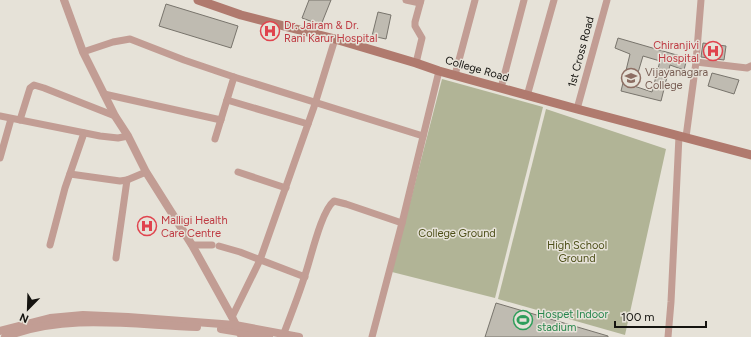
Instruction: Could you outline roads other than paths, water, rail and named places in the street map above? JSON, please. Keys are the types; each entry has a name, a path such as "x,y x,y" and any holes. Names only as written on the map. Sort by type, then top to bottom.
{"main road":[{"name":"College Road","path":"198,0 241,15 335,40 527,96 751,154"}],"street":[{"path":"64,0 83,52 115,116 128,136 146,172 192,245 237,328"},
{"path":"406,0 420,1 415,22 416,28 421,34 422,42 416,63"},
{"path":"455,75 476,0"},
{"path":"500,88 524,0"},
{"path":"527,96 554,0"},
{"name":"1st Cross Road","path":"577,109 607,0"},
{"path":"668,337 683,136 696,62 701,0"},
{"path":"83,52 113,42 130,39 234,77 423,136"},
{"path":"237,328 316,102 335,40"},
{"path":"696,62 741,68 751,66"},
{"path":"372,337 402,223 439,71"},
{"path":"215,139 234,77"},
{"path":"20,120 30,88 34,85 115,116"},
{"path":"104,94 221,120"},
{"path":"227,100 308,124"},
{"path":"0,116 84,133 118,138 128,136"},
{"path":"0,158 11,119"},
{"path":"50,245 70,174 84,133"},
{"path":"70,174 116,181 127,180 146,172"},
{"path":"238,172 286,188"},
{"path":"116,258 127,180"},
{"path":"284,333 305,277 324,215 334,201 402,223"},
{"path":"192,245 215,246 240,252 305,277"},
{"path":"0,331 50,318 83,315 128,316 284,333 299,337"},
{"path":"5,337 37,327 75,322 132,323 227,329 237,328 269,337"}],"place":[{"name":"Dr. Jairam & Dr. Rani Karur Hospital","path":"270,31"},
{"name":"Chiranjivi Hospital","path":"713,51"},
{"name":"Vijayanagara College","path":"631,78"},
{"name":"Malligi Health Care Centre","path":"147,226"},
{"name":"Hospet Indoor stadium","path":"523,320"}],"park label":[{"name":"College Ground","path":"457,233"},
{"name":"High School Ground","path":"577,251"}]}
